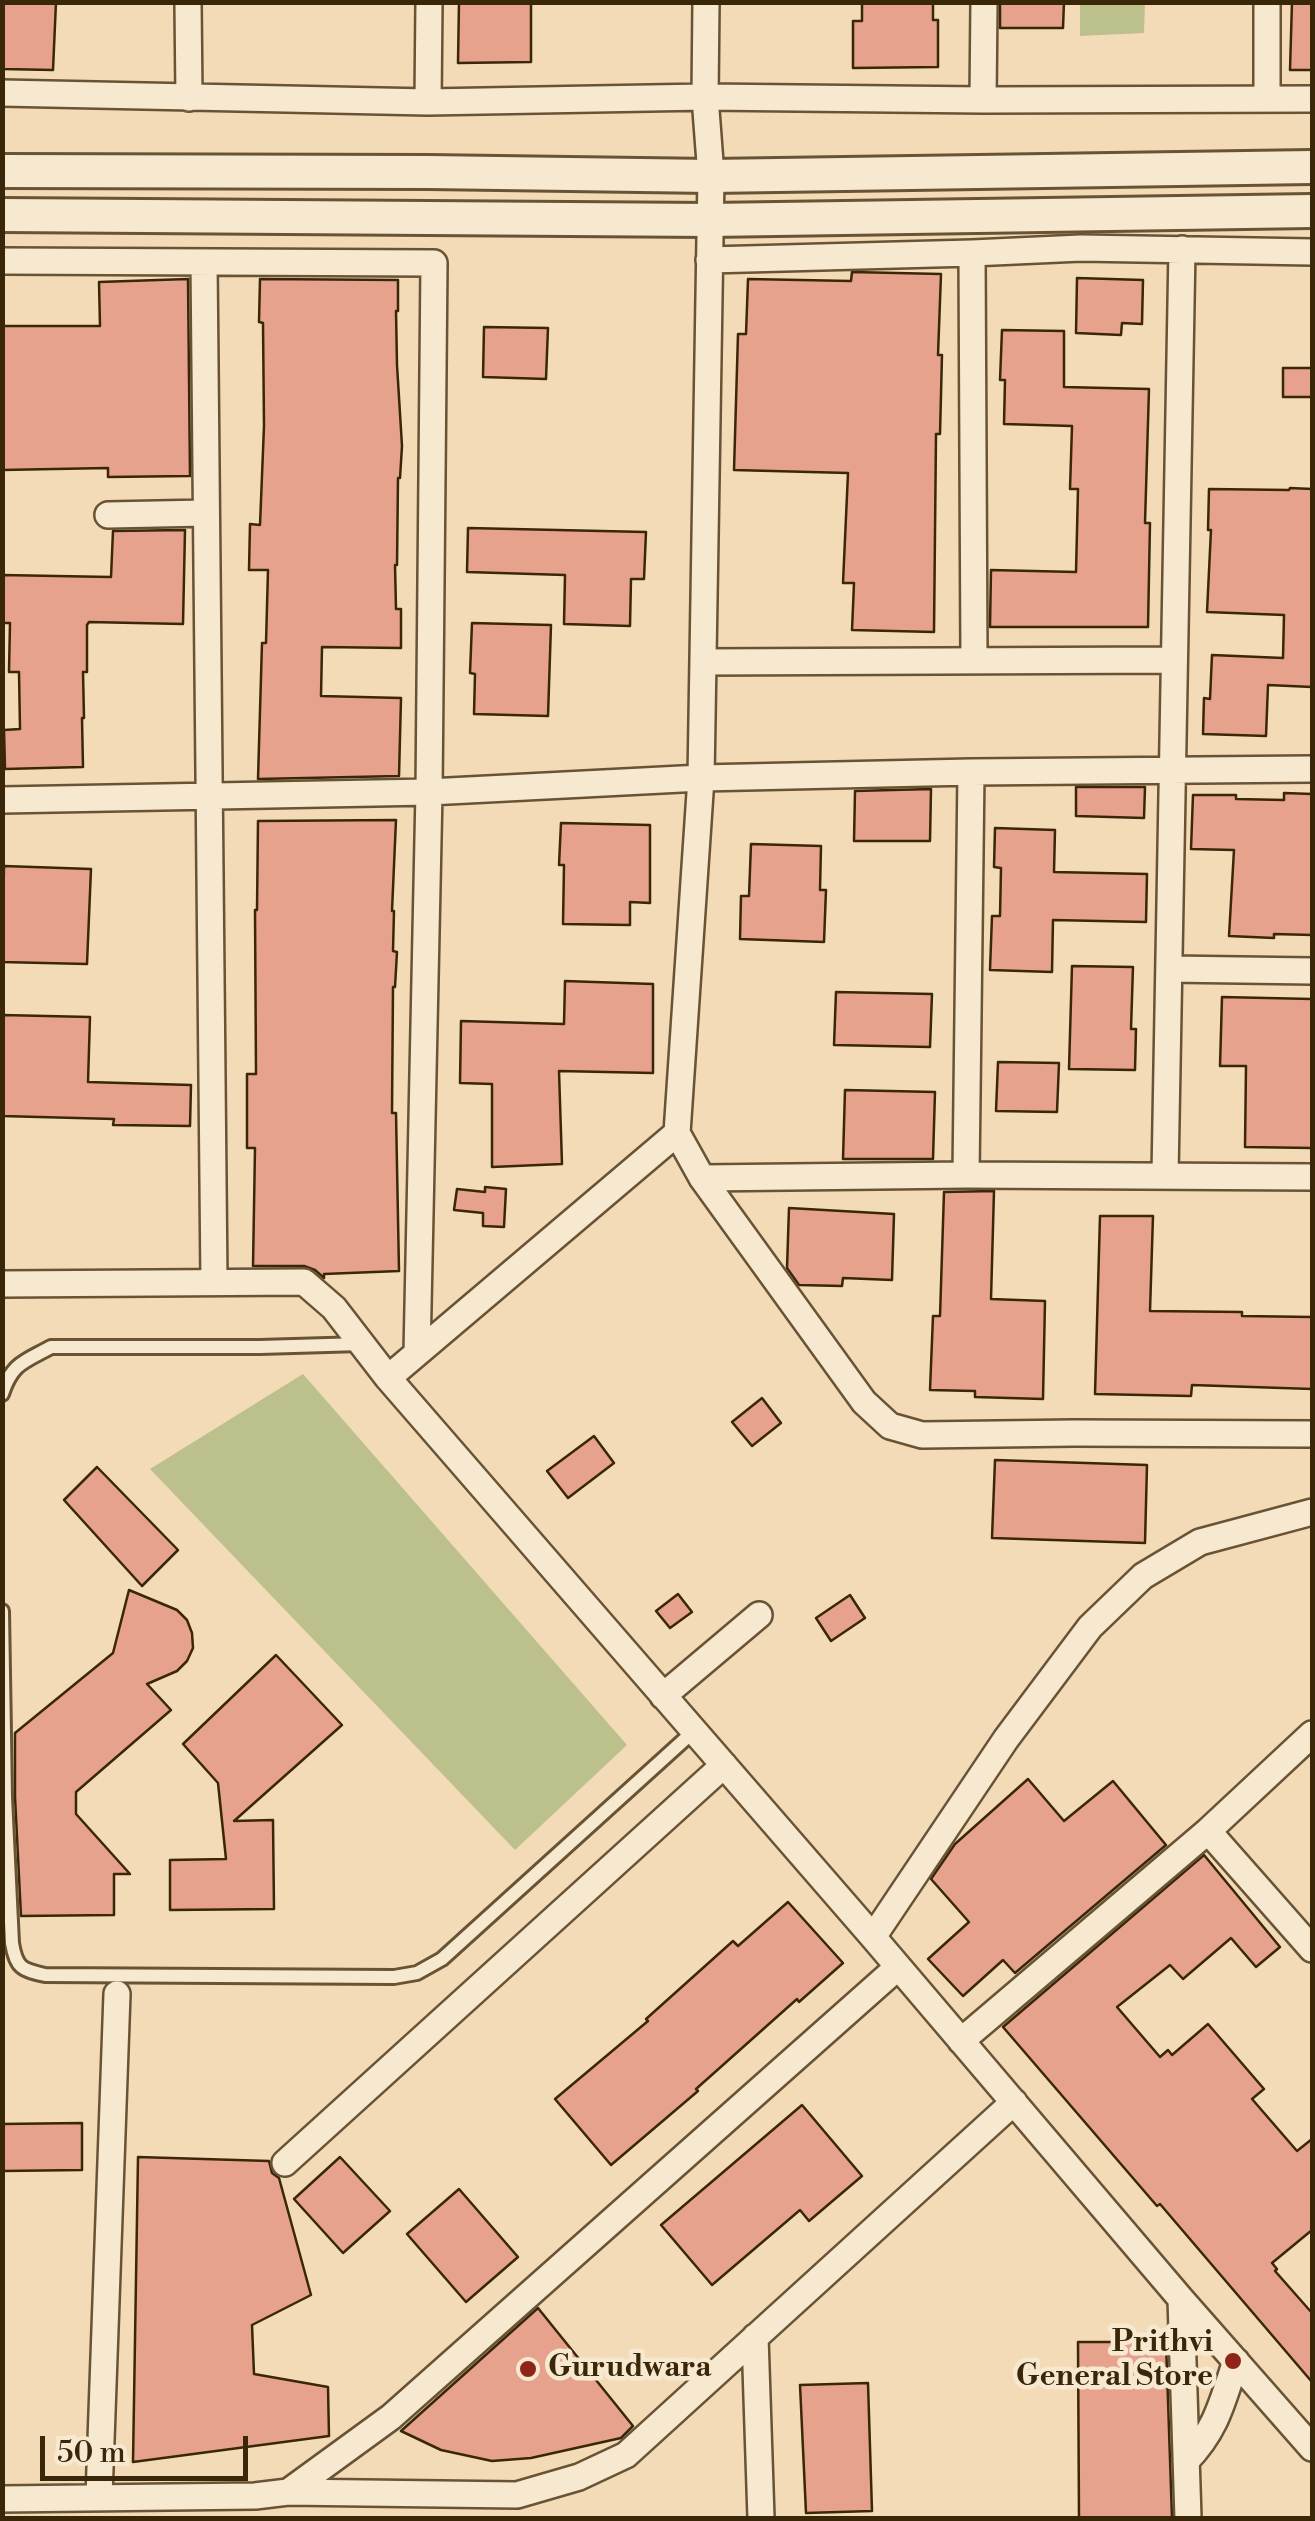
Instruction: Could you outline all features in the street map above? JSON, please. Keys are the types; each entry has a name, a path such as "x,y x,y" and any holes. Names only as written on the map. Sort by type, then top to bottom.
{"street":[{"path":"188,2 189,98"},
{"path":"428,102 429,2"},
{"path":"706,2 705,96 711,176 701,778 677,1133 702,1178 864,1402 890,1426 922,1435 1312,1434"},
{"path":"984,2 984,100"},
{"path":"1266,2 1267,98"},
{"path":"2,94 428,102 705,96 1312,99"},
{"path":"2,172 711,176 1312,166"},
{"path":"2,215 710,220 1312,211"},
{"path":"708,260 1081,248 1312,252"},
{"path":"1165,1175 1182,249"},
{"path":"972,253 974,661"},
{"path":"2,261 434,263 429,792 417,1353"},
{"path":"204,262 214,1282"},
{"path":"108,515 206,513"},
{"path":"702,662 1174,660"},
{"path":"2,800 429,792 701,778 1312,769"},
{"path":"966,1175 971,772"},
{"path":"1169,969 1312,971"},
{"path":"388,1378 677,1133"},
{"path":"702,1178 1312,1177"},
{"path":"2,1284 304,1282 334,1308 388,1378 1312,2448"},
{"path":"873,1937 1006,1739 1090,1627 1143,1576 1200,1542 1312,1512"},
{"path":"663,1696 759,1614"},
{"path":"962,2041 1208,1831 1312,1734"},
{"path":"285,2163 724,1765"},
{"path":"1208,1831 1312,1949"},
{"path":"2,2499 99,2496 254,2507 288,2492 391,2417 898,1967"},
{"path":"99,2496 117,1985"},
{"path":"288,2492 518,2507 626,2455 1014,2102"},
{"path":"1181,2299 1188,2518"},
{"path":"755,2337 761,2518"},
{"path":"1186,2461 1206,2441 1236,2361"}],"lane":[{"path":"2,1394 9,1374 51,1348 361,1344"},
{"path":"2,1611 5,1798 15,1959 24,1970 45,1975 117,1985 394,1977 417,1973 442,1959 694,1731"}],"green space":[{"path":"1080,3 1145,3 1144,33 1080,36"},
{"path":"303,1374 627,1745 515,1850 150,1469"}],"building":[{"path":"2,2 56,2 53,70 2,69"},
{"path":"459,2 531,2 531,62 458,63"},
{"path":"862,2 933,2 933,20 938,20 938,67 853,68 853,21 862,21"},
{"path":"1000,2 1064,2 1063,28 1000,28"},
{"path":"1292,2 1312,2 1312,70 1290,70"},
{"path":"852,272 941,274 934,632 852,630 854,583 843,583 848,473 734,470 738,334 746,334 748,279 851,281"},
{"path":"1077,278 1143,280 1142,324 1122,323 1121,335 1076,333"},
{"path":"188,279 190,476 108,477 108,468 2,470 2,326 100,326 99,282"},
{"path":"260,279 398,280 397,365 402,446 395,565 401,648 322,647 321,696 401,698 399,776 258,779 268,570 249,570 250,524 260,525 264,426"},
{"path":"484,327 548,328 546,379 483,377"},
{"path":"1002,330 1064,331 1064,387 1149,389 1145,523 1150,523 1148,627 990,627 991,570 1076,572 1078,489 1070,489 1072,426 1004,424 1005,380 1000,380"},
{"path":"1283,368 1312,368 1312,397 1283,397"},
{"path":"1209,489 1312,489 1312,687 1268,685 1266,736 1203,734 1204,698 1210,699 1212,655 1283,658 1284,615 1207,612"},
{"path":"468,528 646,532 644,579 631,579 630,626 564,624 565,575 467,572"},
{"path":"185,530 183,624 87,625 83,767 5,769 4,730 20,729 19,672 9,672 10,623 2,623 2,575 111,577 113,531"},
{"path":"472,623 551,625 548,716 474,714 475,674 470,673"},
{"path":"1076,787 1145,787 1144,818 1076,816"},
{"path":"931,789 930,841 854,841 855,791"},
{"path":"1284,793 1312,794 1312,935 1229,936 1234,850 1191,849 1193,795 1284,800"},
{"path":"396,820 392,1113 396,1113 399,1271 324,1274 324,1278 304,1266 253,1266 255,1148 247,1148 247,1074 256,1074 258,821"},
{"path":"561,823 650,825 650,903 630,902 630,925 563,924"},
{"path":"995,828 1055,830 1054,872 1147,874 1146,922 1053,920 1052,972 990,970 992,916 1000,916 1001,868 994,867"},
{"path":"751,844 821,846 820,890 826,890 824,942 740,939 741,896 749,896"},
{"path":"4,866 91,869 87,964 2,962"},
{"path":"1072,966 1133,967 1131,1029 1136,1029 1135,1070 1069,1069"},
{"path":"565,981 653,984 653,1073 559,1071 562,1164 492,1167 492,1084 460,1083 461,1021 564,1024"},
{"path":"836,992 932,994 930,1047 834,1045"},
{"path":"1222,997 1312,999 1312,1148 1245,1147 1246,1066 1220,1066"},
{"path":"2,1015 90,1017 88,1082 191,1085 190,1126 113,1125 114,1119 2,1116"},
{"path":"998,1062 1059,1063 1057,1112 996,1111"},
{"path":"845,1090 935,1092 933,1159 843,1159"},
{"path":"485,1187 506,1189 504,1227 483,1226 483,1213 454,1210 457,1189 485,1192"},
{"path":"994,1191 991,1299 1045,1301 1043,1399 975,1397 975,1391 930,1390 933,1316 940,1316 944,1192"},
{"path":"789,1208 894,1214 892,1280 843,1278 842,1286 799,1285 787,1268"},
{"path":"1100,1216 1153,1216 1150,1311 1312,1317 1312,1389 1192,1385 1191,1396 1095,1394"},
{"path":"762,1398 781,1423 752,1446 732,1422"},
{"path":"594,1436 614,1463 568,1498 547,1471"},
{"path":"995,1460 1147,1465 1145,1543 992,1538"},
{"path":"97,1467 178,1550 142,1586 64,1500"},
{"path":"129,1590 177,1610 187,1620 193,1648 177,1671 147,1684 171,1710 76,1792 76,1814 130,1874 114,1874 114,1915 21,1916 15,1733 113,1653"},
{"path":"678,1594 692,1612 670,1628 656,1611"},
{"path":"850,1595 865,1618 831,1641 816,1618"},
{"path":"276,1655 342,1725 234,1821 273,1820 274,1909 170,1910 170,1860 226,1859 218,1783 183,1744"},
{"path":"1028,1779 1064,1821 1113,1781 1166,1845 1015,1973 1003,1960 963,1996 928,1959 969,1922 931,1879 955,1844"},
{"path":"1204,1855 1280,1947 1256,1967 1231,1938 1183,1979 1170,1965 1117,2007 1160,2057 1168,2050 1172,2055 1208,2024 1264,2089 1252,2099 1297,2151 1312,2139 1312,2230 1272,2263 1312,2313 1312,2382 1003,2027"},
{"path":"788,1902 843,1963 799,2002 797,1999 611,2165 555,2099 648,2021 733,1941 738,1946"},
{"path":"802,2105 862,2176 809,2221 800,2210 712,2285 661,2225"},
{"path":"82,2123 82,2170 2,2171 2,2124"},
{"path":"138,2157 269,2161 272,2173 279,2178 311,2295 252,2325 254,2374 328,2387 329,2436 133,2462"},
{"path":"340,2157 390,2211 343,2253 294,2199"},
{"path":"459,2189 518,2257 466,2302 407,2234"},
{"name":"Gurudwara","path":"538,2308 633,2426 621,2438 531,2458 492,2461 441,2450 401,2431"},
{"path":"1078,2342 1166,2342 1172,2518 1079,2518"},
{"path":"868,2383 872,2511 806,2513 800,2385"}],"place":[{"name":"Prithvi General Store","path":"1233,2361"},
{"name":"Gurudwara","path":"528,2369"}]}
